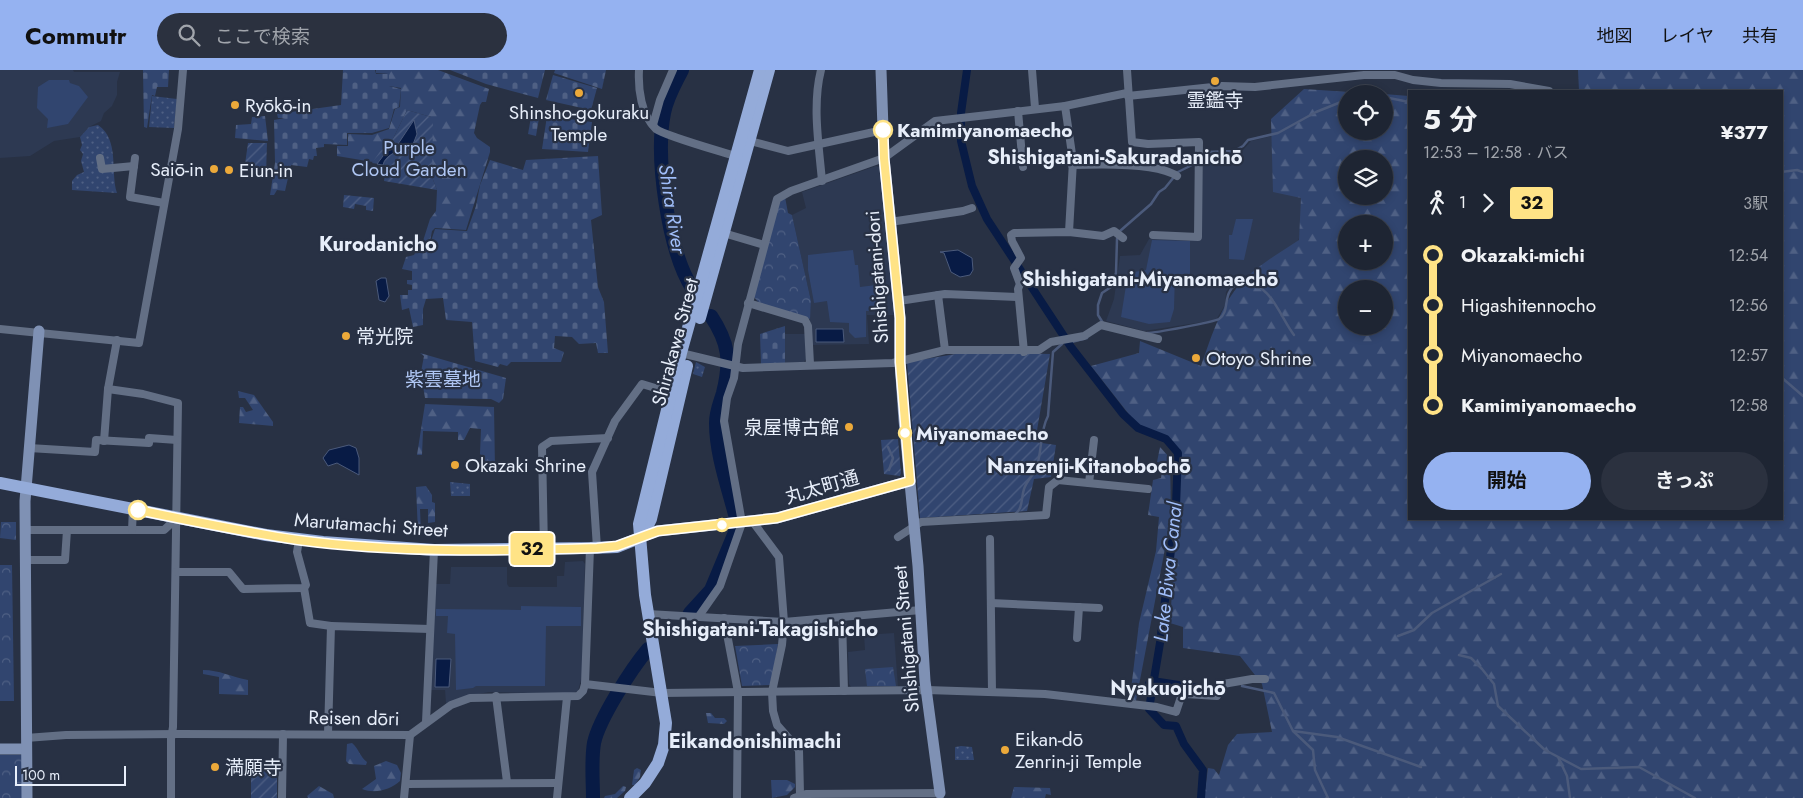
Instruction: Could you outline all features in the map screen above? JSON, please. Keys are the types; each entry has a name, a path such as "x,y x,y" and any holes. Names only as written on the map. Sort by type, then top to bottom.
{"main road":[{"name":"Shirakawa Street","path":"630,798 655,769 664,745 666,723 648,614 642,537 639,524 740,158 760,70"},
{"name":"Shirakawa Street","path":"740,158 750,141 769,70"},
{"name":"Marutamachi Street","path":"0,483 299,540 434,550 593,548 617,546 642,537"}],"street":[{"path":"0,329 39,331 139,343 178,130 183,70"},
{"path":"639,70 642,102 658,129 740,158"},
{"path":"658,129 660,100 673,70"},
{"path":"821,70 818,83 822,182"},
{"name":"Shishigatani-dori","path":"881,70 884,158 899,301 900,362 910,481"},
{"path":"1032,70 1034,108"},
{"path":"1128,70 1132,142 1148,144 1199,142 1198,237 1153,236"},
{"path":"1425,80 1427,70"},
{"path":"940,796 797,796 799,750 777,724 774,717 772,692 779,663 784,622 779,557 748,523 724,421 738,344 775,201 779,196 884,158 929,124 960,117 1065,106 1128,95 1222,86 1255,87 1329,73 1364,72 1394,75 1413,80 1510,84 1543,90"},
{"path":"1065,106 1072,164 1069,232"},
{"path":"1018,111 1023,167"},
{"path":"750,141 788,151 883,130"},
{"path":"100,158 102,169 135,162 130,197 164,203"},
{"path":"1072,164 1107,164 1164,170 1176,175"},
{"path":"890,222 972,208"},
{"path":"1024,352 1018,297 1028,280 1015,274 1017,262 1021,258 1011,236 1014,233 1069,232 1103,236 1114,231 1121,235"},
{"path":"720,232 764,245"},
{"path":"899,301 938,295 1018,297"},
{"path":"938,295 946,350"},
{"path":"748,304 805,320 808,326 810,364"},
{"path":"685,354 734,366 900,362 946,350 987,349 1024,352 1039,350 1052,342 1084,336 1101,325 1158,339"},
{"path":"26,798 26,488 39,331"},
{"path":"104,440 108,389 117,340"},
{"path":"557,798 567,697 581,694 585,684 593,548 592,472 615,422 642,384 675,394"},
{"path":"108,389 152,396 178,403 172,798"},
{"path":"29,448 95,452 96,440 149,443 149,438 177,440"},
{"path":"544,549 542,447 551,441 608,438"},
{"path":"1090,483 1094,440"},
{"path":"898,537 913,525 921,522 1046,514 1049,487 1058,480 1148,489"},
{"name":"丸太町通","path":"748,523 777,518 910,481"},
{"name":"Shishigatani Street","path":"910,481 926,690 940,796"},
{"path":"132,530 133,509"},
{"path":"25,530 164,530 177,518"},
{"path":"700,616 720,586 748,523"},
{"name":"Marutamachi Street","path":"642,537 658,531 748,523"},
{"path":"25,560 65,560 67,530"},
{"path":"990,539 992,692"},
{"path":"299,540 297,552 306,585 304,588 310,623 331,626 430,629"},
{"path":"426,722 434,550"},
{"path":"176,572 229,572 243,589 304,588"},
{"path":"990,603 1099,608"},
{"path":"1077,638 1080,607"},
{"path":"648,614 784,622 921,610"},
{"path":"724,618 738,692 737,798"},
{"path":"842,618 844,691"},
{"path":"328,734 331,626"},
{"path":"585,684 662,693 926,690 1045,694 1149,706 1176,712 1181,697 1186,694 1217,696 1219,686 1223,684 1252,679 1265,679"},
{"path":"496,696 507,782"},
{"name":"Reisen dōri","path":"26,743 66,735 410,735 426,722 458,702 496,696 567,697"},
{"path":"282,798 283,734"},
{"path":"404,798 407,784 410,735"},
{"path":"0,749 26,743"},
{"path":"407,784 451,786 507,782 558,783"}],"shaded area":[{"path":"0,70 120,72 117,82 117,95 112,106 104,113 101,121 89,127 80,137 54,141 30,156 0,158"},
{"path":"414,120 417,134 412,147 390,155 383,165 377,164 386,152 396,147"},
{"path":"1272,136 1301,157 1301,229 1296,252 1249,282 1239,282 1230,286 1226,292 1225,305 1216,320 1144,331 1106,321 1114,299 1120,256 1140,255 1149,239 1201,239 1202,157 1243,150 1251,141"},
{"path":"876,166 879,167 895,315 867,315 869,344 811,345 809,324 811,301 792,215 806,208 802,192"},
{"path":"958,250 972,258 973,270 970,275 960,277 951,272 944,253 940,252"},
{"path":"386,278 389,296 385,302 379,300 376,281"},
{"path":"816,329 843,329 844,342 816,342"},
{"path":"785,334 805,334 806,359 804,362 785,363"},
{"path":"349,445 356,448 359,458 359,475 337,463 328,466 323,458 329,450"},
{"path":"583,561 585,564 582,676 578,691 569,694 489,692 446,703 445,690 430,690 436,584 450,584 451,567 507,567 507,584 509,587 557,587 557,576 564,576 565,562"},
{"path":"894,633 898,687 852,688 849,684 848,652 865,650 864,635"},
{"path":"436,659 451,659 449,687 435,687"}],"green space":[{"path":"143,70 169,70 168,87 157,87 155,96 152,95 147,128 144,127"},
{"path":"343,70 375,70 376,74 389,74 389,86 401,89 399,107 394,109 389,128 372,133 347,133 347,145 324,144 324,147 316,148 317,156 314,156 313,160 309,159 307,167 291,165 285,191 277,190 274,195 270,195 275,163 274,120 285,118 278,118 277,114 341,105"},
{"path":"376,70 438,70 489,89 486,102 482,102 480,105 474,133 477,138 490,147 490,152 466,230 435,228 432,231 430,241 425,243 423,241 430,219 436,211 437,190 432,177 431,117 407,110 389,147 373,162 337,156 337,146 348,146 348,134 372,135 389,129 395,109 400,107 401,88 389,86 389,74 376,73"},
{"path":"450,70 545,70 538,98 486,84"},
{"path":"555,70 606,70 602,89 554,73"},
{"path":"1578,70 1803,70 1803,798 1204,798 1208,768 1214,769 1219,775 1228,745 1237,734 1272,732 1262,684 1240,656 1183,648 1183,627 1170,623 1181,450 1135,422 1091,366 1139,353 1140,341 1201,366 1219,317 1232,294 1249,275 1299,240 1301,198 1273,192 1271,119 1304,89 1338,91 1338,140 1393,140 1393,95 1408,96 1408,520 1783,520 1783,90 1579,90"},
{"path":"553,75 597,88 591,110 546,100"},
{"path":"49,80 69,80 70,83 79,86 88,97 68,124 47,128 48,119 37,108 38,87"},
{"path":"152,96 177,99 174,128 149,127"},
{"name":"Purple Cloud Garden","path":"407,110 431,117 433,121 432,177 437,190 384,181 386,165 372,163 381,150 389,147"},
{"path":"265,116 268,141 235,138 236,125 251,124 252,117"},
{"path":"547,116 592,122 588,152 542,149"},
{"path":"531,117 539,118 536,136 528,134"},
{"path":"98,125 105,131 112,148 117,193 72,190 72,181 77,175 84,172 81,161 83,154 80,150 82,145 80,137 89,127"},
{"path":"248,143 267,143 266,174 247,172 245,164"},
{"path":"598,156 602,215 591,220 598,287 604,302 608,353 598,353 596,343 579,344 572,337 555,336 554,348 564,352 561,362 511,362 507,366 500,364 498,367 475,361 472,322 446,320 443,298 426,299 423,309 423,325 413,327 409,308 402,310 400,295 408,295 408,290 412,290 412,285 407,284 407,280 412,280 412,271 402,269 406,257 414,255 416,251 422,252 426,244 431,241 435,229 467,231 476,206 480,185 490,160 523,170 526,160"},
{"path":"344,195 374,198 373,211 366,210 366,206 355,204 354,209 343,207"},
{"path":"785,197 788,213 792,215 811,301 810,319 760,304 753,296 779,203"},
{"path":"1236,219 1253,219 1244,260 1229,259 1229,235 1232,235"},
{"path":"1152,240 1190,241 1190,274 1175,274 1174,309 1170,322 1149,324 1121,317 1128,273 1146,270"},
{"path":"853,250 855,265 858,265 860,287 876,285 885,292 887,310 866,311 866,337 855,338 849,332 849,323 830,322 827,301 814,303 808,270 808,255"},
{"path":"785,326 785,363 761,364 760,334"},
{"path":"968,352 1050,354 1035,442 1056,445 1051,477 1034,479 1027,511 920,518 907,362"},
{"name":"紫雲墓地","path":"420,353 506,378 503,399 499,403 491,399 425,398 422,380 423,372 421,372 424,356"},
{"path":"696,362 705,367 702,377 693,374"},
{"path":"238,391 254,395 273,422 273,426 239,423 240,407 243,407 246,412 253,410 245,398 239,398"},
{"path":"425,404 494,407 495,470 483,471 484,458 480,454 481,429 470,428 464,440 458,440 458,432 423,431 422,455 417,455"},
{"path":"898,439 900,476 884,474 881,440"},
{"path":"1160,447 1170,458 1171,517 1136,701 1130,698 1139,623 1156,551 1159,517 1148,515 1153,480 1161,478 1163,464 1157,462"},
{"path":"450,482 470,484 470,496 451,496"},
{"path":"426,486 432,495 432,502 435,503 435,522 428,523 428,509 420,509 421,533 418,532 416,487"},
{"path":"1,522 16,522 16,540 0,538"},
{"path":"0,565 12,565 14,701 0,701"},
{"path":"521,606 581,607 581,626 546,626 545,686 476,686 456,690 455,634 447,633 448,616 436,616 436,609 521,610"},
{"path":"778,644 771,685 742,686 735,646"},
{"path":"893,667 896,686 867,686 865,669"},
{"path":"203,670 215,671 248,680 248,695 219,694 219,677 203,674"},
{"path":"706,713 711,713 715,718 724,718 727,721 724,724 708,723"},
{"path":"352,743 367,762 366,765 349,764 346,761 347,744"},
{"path":"955,747 972,747 974,760 955,760"},
{"path":"0,755 23,755 23,798 0,798"},
{"path":"386,761 397,765 401,773 400,781 392,787 382,790 362,789 376,779 374,766"},
{"path":"251,767 277,772 277,798 251,798"},
{"path":"637,768 641,770 640,777 635,785 632,785 634,770"},
{"path":"771,780 787,780 795,784 795,787 787,795 772,798"},
{"path":"319,786 333,794 334,798 308,798 307,796"},
{"path":"623,786 626,787 625,791 617,798 604,798 605,796 615,794"},
{"path":"1014,787 1050,788 1051,795 1046,794 1045,798 1011,798"}],"waterway":[{"name":"Shira River","path":"682,70 665,107 661,154 670,228 676,251 692,288"},
{"name":"Lake Biwa Canal","path":"967,70 961,113 961,141 972,186 987,219 1071,347 1123,414 1138,428 1166,439 1178,453 1176,506 1160,643 1149,709 1164,725 1176,726 1184,744 1203,770 1201,798"},
{"path":"1393,99 1408,102"},
{"path":"1207,152 1234,151 1243,146 1248,140 1278,133 1316,112 1338,103"},
{"path":"1103,323 1098,315 1098,305 1102,293 1111,287 1116,273 1117,239 1120,231 1151,204 1159,192 1165,188 1178,172 1194,164"},
{"path":"1783,172 1797,170 1803,172"},
{"path":"1147,333 1219,319 1224,313 1231,289 1243,283 1252,284 1267,294 1294,335"},
{"name":"Shira River","path":"711,316 722,335 727,353 726,382 718,408 716,423 723,471 736,518"},
{"path":"1068,343 1087,338"},
{"path":"1015,514 1021,506 1025,486 1037,466 1045,422 1048,416 1053,352 1062,344"},
{"path":"1783,379 1803,396"},
{"path":"888,447 893,458 889,470"},
{"name":"Shira River","path":"690,613 711,590 736,530"},
{"path":"1398,636 1414,630 1432,613 1501,574"},
{"path":"593,798 593,757 597,733 617,694 648,649"},
{"path":"1459,655 1471,658 1482,669 1494,684 1498,706 1545,750 1581,769 1639,767 1695,798"},
{"path":"1152,684 1204,692"},
{"path":"1242,686 1274,693 1293,731 1313,750 1315,770 1328,798"},
{"path":"1293,731 1337,737 1421,767"},
{"path":"1558,757 1567,776 1570,798"}],"bus line":[{"name":"32","path":"138,510 266,535 323,542 434,550 597,548 617,546 651,532 777,518 910,481 900,362 898,283 884,158 883,130"}],"place":[{"name":"霊鑑寺","path":"1215,81"},
{"name":"Shinsho-gokuraku Temple","path":"579,93"},
{"name":"Ryōkō-in","path":"235,105"},
{"name":"Kamimiyanomaecho","path":"883,130"},
{"name":"Saiō-in","path":"214,169"},
{"name":"Eiun-in","path":"229,170"},
{"name":"常光院","path":"346,336"},
{"name":"Otoyo Shrine","path":"1196,358"},
{"name":"泉屋博古館","path":"849,427"},
{"name":"Miyanomaecho","path":"905,433"},
{"name":"Okazaki Shrine","path":"455,465"},
{"name":"Eikan-dō Zenrin-ji Temple","path":"1005,750"},
{"name":"満願寺","path":"215,767"}],"district":[{"name":"Shishigatani-Sakuradanichō","path":"1115,157"},
{"name":"Kurodanicho","path":"378,244"},
{"name":"Shishigatani-Miyanomaechō","path":"1150,279"},
{"name":"Nanzenji-Kitanobochō","path":"1089,466"},
{"name":"Shishigatani-Takagishicho","path":"760,629"},
{"name":"Nyakuojichō","path":"1168,688"},
{"name":"Eikandonishimachi","path":"755,741"}]}
